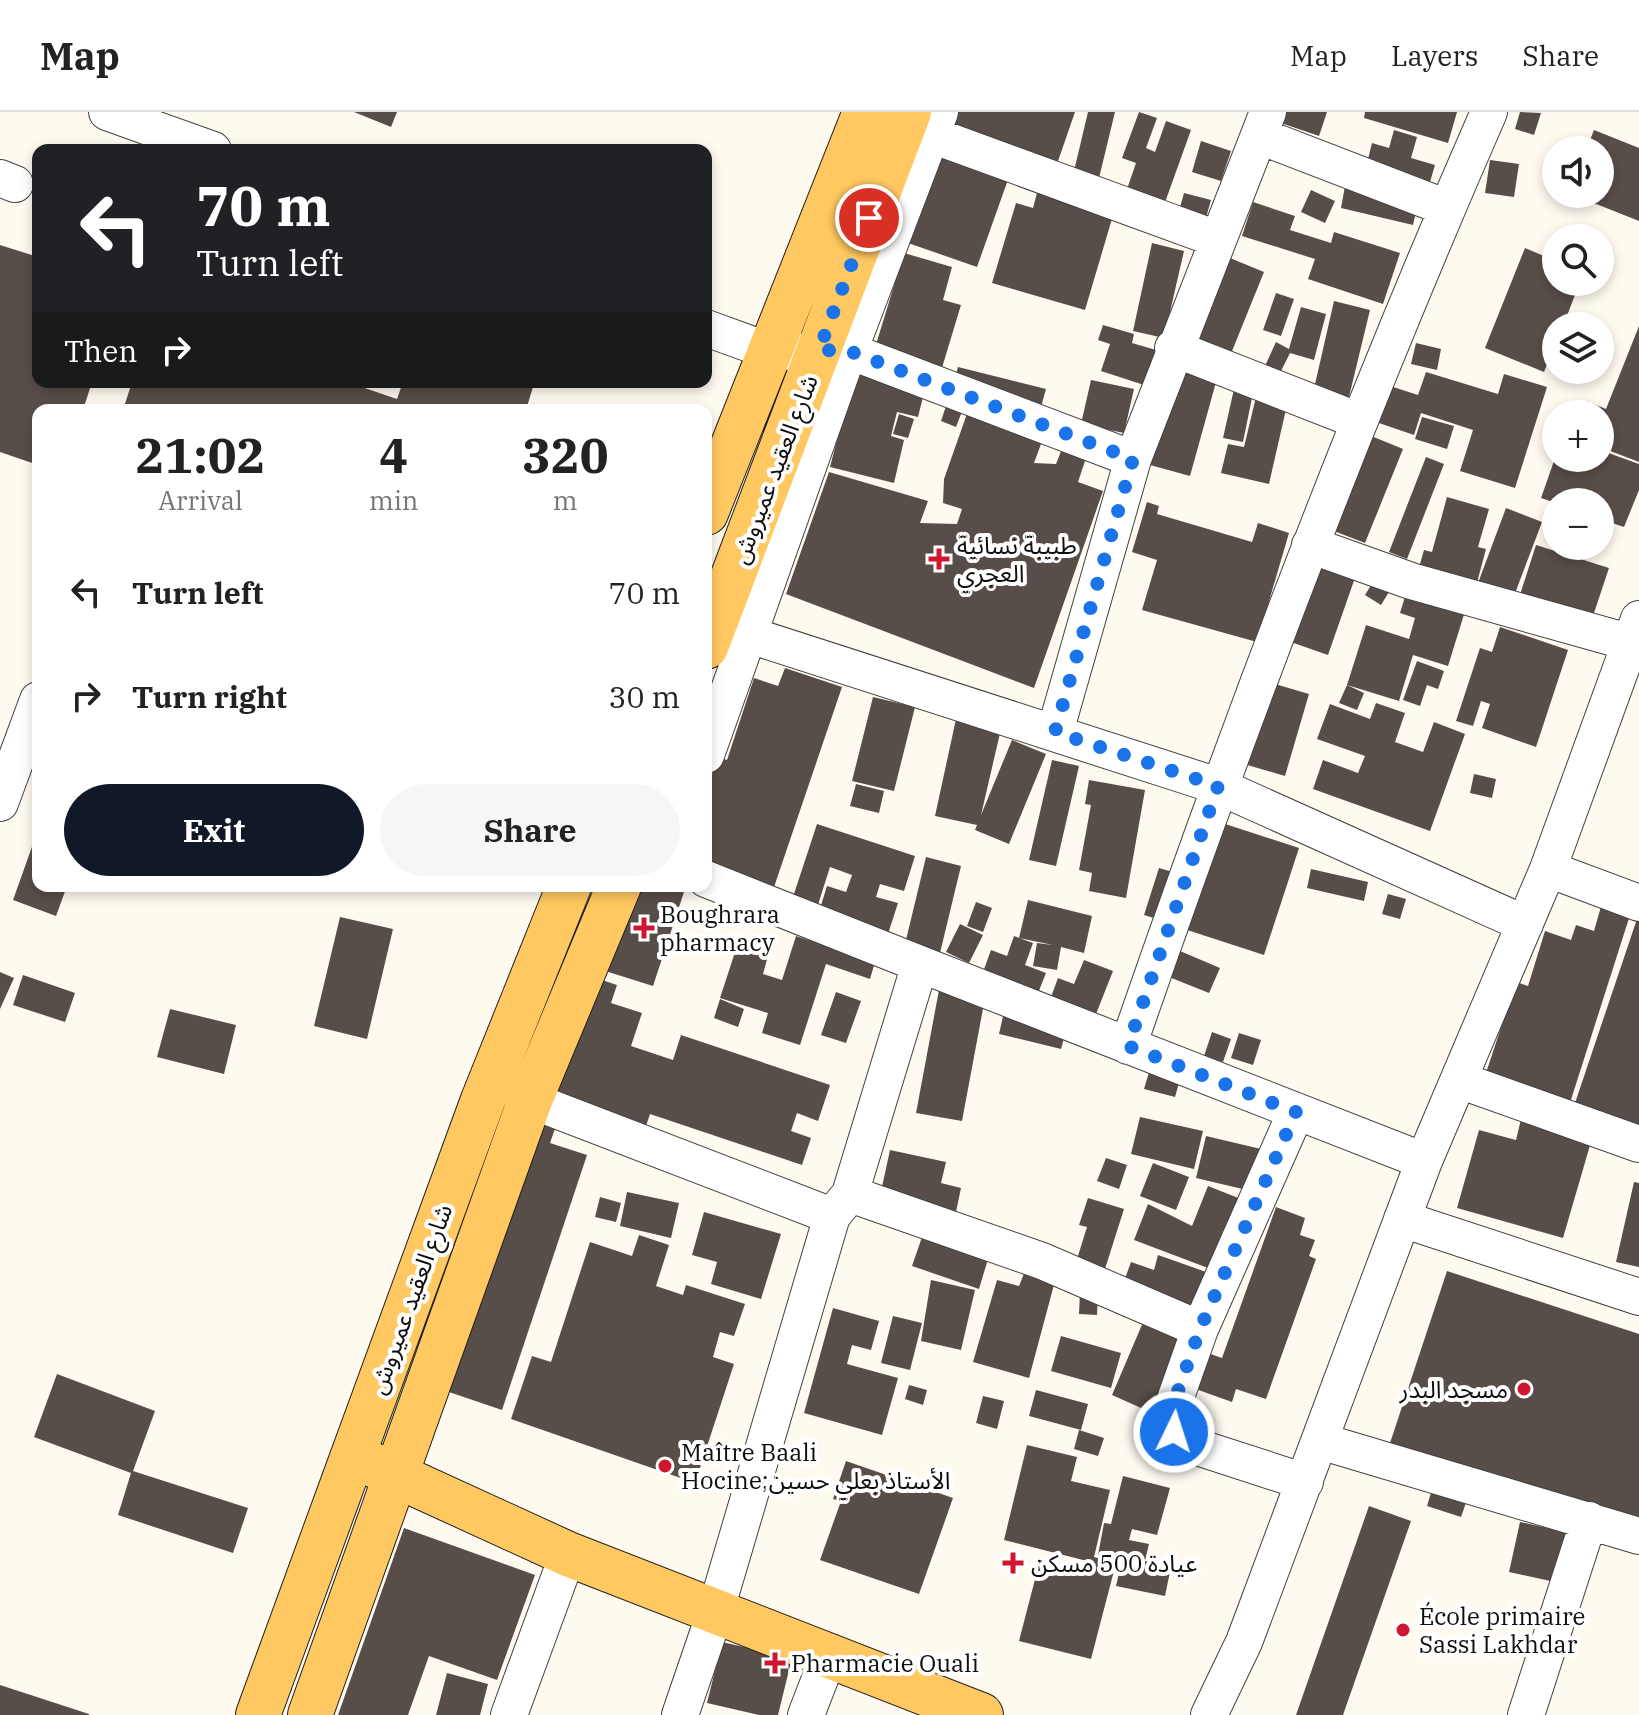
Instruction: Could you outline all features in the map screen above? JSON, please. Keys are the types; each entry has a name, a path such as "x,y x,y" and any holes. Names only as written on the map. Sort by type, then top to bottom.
{"main road":[{"name":"شارع العقيد عميروش","path":"712,498 865,112"},
{"name":"شارع العقيد عميروش","path":"719,632 927,120"},
{"name":"شارع العقيد عميروش","path":"258,1715 483,1100 567,892"},
{"name":"شارع العقيد عميروش","path":"310,1715 530,1100 617,892"},
{"path":"352,1456 568,1554 828,1658 981,1715"}],"street":[{"path":"107,112 196,144"},
{"path":"1128,1046 1218,786 1310,545 1489,112"},
{"path":"927,120 1217,239"},
{"path":"1055,732 1133,459 1173,348 1264,124 1447,208"},
{"path":"712,330 772,352 834,350 1133,459"},
{"path":"1173,348 1359,421"},
{"path":"1209,1715 1244,1642 1424,1161 1548,869 1636,636 1411,581 1310,545"},
{"path":"712,698 719,632 1055,732 1218,786 1525,924"},
{"path":"0,803 11,741 32,709"},
{"path":"1548,869 1639,903"},
{"path":"712,881 1424,1161"},
{"path":"680,1715 920,964"},
{"path":"1459,1080 1639,1144"},
{"path":"530,1100 841,1205 1042,1261 1200,1329"},
{"path":"1296,1112 1200,1329 1171,1411 1174,1432 1194,1446 1305,1482"},
{"path":"1402,1219 1639,1297"},
{"path":"1320,1441 1639,1536"},
{"path":"1526,1715 1589,1520"},
{"path":"509,1715 568,1554"},
{"path":"806,1715 828,1658"}],"building":[{"path":"354,112 397,112 391,127"},
{"path":"952,112 1075,112 1057,164 947,126"},
{"path":"1088,112 1115,112 1099,178 1074,171"},
{"path":"1139,112 1157,118 1146,148 1155,152 1166,121 1191,130 1163,208 1125,195 1136,163 1122,158"},
{"path":"1284,112 1327,112 1319,136 1281,123"},
{"path":"1365,112 1457,112 1448,143 1364,118"},
{"path":"1520,112 1541,113 1534,135 1515,129"},
{"path":"1394,130 1417,137 1411,158 1435,165 1428,189 1365,171 1372,143 1389,148"},
{"path":"1594,130 1609,136 1592,136"},
{"path":"1614,138 1639,148 1639,221 1606,208 1614,208"},
{"path":"1201,141 1231,151 1221,181 1192,172"},
{"path":"940,150 1010,174 977,267 908,243"},
{"path":"1490,160 1519,164 1514,197 1485,193"},
{"path":"1345,186 1418,203 1413,225 1341,208"},
{"path":"1038,189 1114,212 1085,310 992,283 1016,203 1033,208"},
{"path":"1311,190 1335,201 1325,223 1301,212"},
{"path":"1184,193 1211,200 1204,225 1177,218"},
{"path":"1253,202 1295,216 1290,230 1331,243 1334,232 1400,253 1383,304 1308,279 1315,259 1242,236"},
{"path":"1152,243 1184,251 1164,338 1133,331"},
{"path":"0,245 32,255 32,388 90,388 85,404 32,404 32,463 0,452"},
{"path":"1525,248 1542,255 1542,296 1575,296 1568,312 1542,312 1542,371 1485,348"},
{"path":"904,253 952,267 943,300 961,305 941,371 874,351"},
{"path":"1230,258 1264,272 1228,361 1194,347"},
{"path":"1276,293 1294,299 1281,336 1263,330"},
{"path":"1334,301 1370,310 1348,401 1313,393"},
{"path":"1301,307 1326,314 1314,360 1290,353 1280,373 1265,366 1276,342 1289,349"},
{"path":"1103,325 1134,334 1132,343 1156,350 1144,385 1101,371 1110,344 1098,340"},
{"path":"1639,326 1639,462 1614,452 1614,400 1610,400"},
{"path":"1416,343 1441,349 1437,370 1411,364"},
{"path":"1179,364 1218,375 1190,476 1150,465"},
{"path":"856,367 926,385 918,417 897,412 891,436 904,440 894,483 830,467"},
{"path":"958,367 1046,389 1041,407 953,384"},
{"path":"1426,372 1498,394 1504,374 1547,387 1515,488 1460,471 1473,430 1421,413 1414,435 1376,422 1387,385 1418,395"},
{"path":"1091,380 1134,389 1124,433 1081,424"},
{"path":"130,388 365,388 397,399 401,388 533,388 528,404 125,404"},
{"path":"1234,389 1253,393 1243,442 1223,438"},
{"path":"1256,397 1287,405 1269,484 1221,473 1228,444 1244,447"},
{"path":"947,403 963,409 956,427 941,421"},
{"name":"طبيبة نسائية العجري","path":"969,408 1044,436 1034,463 1056,464 1062,449 1086,458 1078,482 1103,491 1034,688 786,594 829,472 928,501 920,523 957,524 962,509 943,503 944,479"},
{"path":"899,414 914,419 908,438 893,434"},
{"path":"1422,417 1454,426 1447,449 1415,439"},
{"path":"1364,433 1403,449 1365,543 1326,528"},
{"path":"1614,455 1639,464 1639,490 1624,527 1614,524 1614,488 1544,488 1550,472 1614,472"},
{"path":"1426,457 1444,464 1407,559 1389,552"},
{"path":"1447,497 1489,509 1478,547 1486,549 1474,594 1416,578 1424,550 1432,552"},
{"path":"1147,502 1159,506 1157,514 1252,542 1258,523 1289,533 1257,642 1142,610 1157,560 1132,552"},
{"path":"1506,508 1542,522 1514,596 1478,583"},
{"path":"1536,545 1542,547 1542,560 1584,560 1609,568 1590,625 1518,601"},
{"path":"1314,557 1357,572 1328,655 1285,640"},
{"path":"1376,577 1392,587 1381,605 1365,595"},
{"path":"1407,590 1466,608 1448,666 1413,655 1399,701 1347,685 1366,625 1409,639 1415,618 1400,613"},
{"path":"1500,627 1568,650 1536,747 1482,728 1490,704 1481,701 1473,726 1456,721 1480,648 1492,652"},
{"path":"1417,661 1444,671 1438,689 1427,685 1420,706 1403,700"},
{"path":"785,668 842,687 774,887 712,866 712,774 718,757 727,760 754,678 778,686"},
{"path":"1268,682 1309,694 1285,776 1244,764"},
{"path":"1347,685 1364,693 1357,710 1339,703"},
{"path":"873,697 915,707 894,791 852,781"},
{"path":"1376,703 1405,713 1395,742 1423,752 1434,722 1465,734 1430,831 1313,789 1323,760 1358,773 1365,756 1317,739 1330,704 1370,719"},
{"path":"956,719 1001,729 981,815 1012,740 1046,754 1009,844 975,830 977,825 935,816"},
{"path":"1052,760 1079,766 1056,866 1029,860"},
{"path":"1474,774 1496,779 1492,798 1470,793"},
{"path":"1089,780 1145,790 1126,898 1089,891 1092,873 1079,870 1091,805 1085,804"},
{"path":"856,784 884,791 879,813 850,806"},
{"path":"1213,820 1299,848 1264,955 1178,927"},
{"path":"817,824 915,856 904,891 880,884 876,897 898,903 887,937 818,915 827,886 846,892 852,875 830,867 816,911 791,903"},
{"path":"32,847 32,892 65,892 56,916 13,900"},
{"path":"926,857 961,866 940,953 905,944"},
{"path":"1159,868 1176,873 1160,920 1144,915"},
{"path":"1311,869 1368,882 1364,901 1307,888"},
{"name":"Boughrara pharmacy","path":"627,892 684,892 653,986 602,970"},
{"path":"1388,894 1406,899 1400,919 1382,914"},
{"path":"1028,900 1092,916 1084,953 1061,947 1057,970 1033,966 1037,943 1053,945 1019,938"},
{"path":"976,902 992,908 983,932 967,926"},
{"path":"1602,903 1631,912 1569,1106 1484,1079 1516,982 1528,986 1545,931 1571,940 1576,925 1594,931"},
{"path":"1639,913 1639,1130 1573,1109"},
{"path":"340,917 393,929 367,1039 314,1026"},
{"path":"960,924 983,935 969,963 946,952"},
{"path":"796,936 875,962 870,979 826,964 800,1045 762,1033 768,1013 720,998 737,946 768,956 763,974 782,980"},
{"path":"1014,936 1033,943 1025,965 1046,973 1038,993 983,972 991,950 1007,956"},
{"path":"1180,951 1220,968 1209,993 1169,977"},
{"path":"1084,960 1113,971 1096,1014 1051,997 1058,978 1074,984"},
{"path":"0,972 14,978 0,1009"},
{"path":"23,975 75,993 65,1022 13,1005"},
{"path":"593,977 617,985 611,1003 642,1013 631,1046 673,1060 681,1035 830,1085 818,1121 797,1113 791,1131 811,1138 802,1165 650,1114 644,1132 551,1100"},
{"path":"939,990 985,998 962,1121 916,1113"},
{"path":"836,992 861,1001 846,1043 821,1035"},
{"path":"720,999 744,1009 738,1027 714,1018"},
{"path":"170,1009 236,1025 224,1074 157,1057"},
{"path":"1004,1012 1067,1027 1061,1049 999,1034"},
{"path":"1212,1032 1231,1039 1223,1062 1204,1056"},
{"path":"1239,1033 1261,1040 1253,1065 1231,1058"},
{"path":"1150,1069 1181,1076 1175,1097 1144,1089"},
{"path":"541,1110 559,1117 550,1143 587,1155 502,1410 446,1391"},
{"path":"1522,1115 1593,1135 1563,1238 1457,1208 1479,1130 1516,1140"},
{"path":"1140,1117 1203,1131 1194,1169 1131,1154"},
{"path":"1206,1136 1261,1149 1251,1191 1196,1178"},
{"path":"890,1150 946,1162 941,1183 961,1188 956,1212 880,1196"},
{"path":"1106,1158 1127,1165 1119,1189 1097,1181"},
{"path":"1153,1163 1189,1177 1176,1210 1140,1196"},
{"path":"1634,1182 1639,1183 1639,1267 1616,1262"},
{"path":"1208,1186 1241,1199 1228,1232 1223,1230 1208,1268 1134,1240 1148,1204 1192,1226"},
{"path":"627,1192 679,1203 671,1238 620,1226"},
{"path":"600,1197 621,1203 616,1222 595,1217"},
{"path":"1088,1198 1124,1209 1105,1269 1077,1259 1087,1227 1079,1225"},
{"path":"1276,1207 1305,1218 1300,1235 1315,1240 1309,1256 1316,1259 1266,1399 1236,1389 1232,1402 1190,1387 1202,1351 1222,1358"},
{"path":"704,1212 781,1234 761,1299 711,1284 717,1262 692,1255"},
{"path":"639,1235 669,1245 656,1286 683,1295 686,1285 745,1304 734,1336 720,1332 713,1357 734,1364 695,1483 511,1419 532,1356 551,1362 590,1242 632,1256"},
{"path":"922,1237 988,1259 979,1289 912,1266"},
{"path":"1158,1255 1209,1273 1195,1312 1122,1287 1131,1262 1154,1270"},
{"path":"1025,1271 1055,1281 1029,1378 973,1362 997,1280 1019,1286"},
{"name":"مسجد البدر","path":"1447,1271 1639,1334 1639,1525 1390,1443"},
{"path":"931,1280 975,1290 961,1350 921,1341"},
{"path":"1080,1292 1098,1293 1097,1315 1079,1314"},
{"path":"833,1308 879,1321 871,1350 852,1345 847,1364 898,1378 882,1435 804,1413"},
{"path":"893,1316 922,1323 910,1370 881,1363"},
{"path":"1144,1320 1183,1337 1150,1412 1112,1395"},
{"path":"1061,1336 1121,1353 1111,1388 1051,1371"},
{"path":"57,1374 155,1411 133,1471 248,1508 233,1553 118,1515 131,1473 34,1437"},
{"path":"909,1385 927,1390 923,1405 905,1399"},
{"path":"1036,1390 1088,1404 1081,1430 1029,1416"},
{"path":"983,1396 1004,1401 997,1429 976,1423"},
{"path":"1079,1430 1104,1438 1098,1456 1074,1449"},
{"path":"1027,1445 1077,1457 1071,1481 1110,1490 1094,1557 1116,1563 1091,1659 1019,1641 1040,1560 1089,1572 1091,1562 1004,1540"},
{"path":"846,1461 953,1498 919,1594 820,1560 841,1501 833,1499"},
{"path":"1123,1476 1170,1488 1157,1535 1132,1529 1129,1540 1149,1544 1145,1561 1171,1567 1165,1596 1116,1586 1122,1560 1098,1555 1104,1523 1111,1524"},
{"path":"1433,1486 1468,1497 1461,1517 1427,1506"},
{"path":"1369,1506 1411,1521 1343,1715 1296,1715"},
{"path":"1520,1522 1566,1532 1555,1582 1509,1572"},
{"path":"404,1528 535,1575 497,1680 429,1656 408,1715 338,1715"},
{"path":"722,1642 792,1658 778,1715 759,1715 707,1703"},
{"path":"447,1673 488,1684 480,1715 436,1715"},
{"path":"0,1685 89,1714 89,1715 0,1715"}],"place":[{"name":"طبيبة نسائية العجري","path":"939,559"},
{"name":"Boughrara pharmacy","path":"644,928"},
{"name":"مسجد البدر","path":"1524,1389"},
{"name":"Maître Baali Hocine;الأستاذ بعلي حسين","path":"665,1466"},
{"name":"عيادة 500 مسكن","path":"1013,1563"},
{"name":"École primaire Sassi Lakhdar","path":"1403,1630"},
{"name":"Pharmacie Ouali","path":"775,1663"}],"route":[{"path":"869,218 819,350 849,351 1133,459 1055,732 1218,786 1128,1046 1296,1112 1200,1329 1171,1411 1174,1432"}]}
